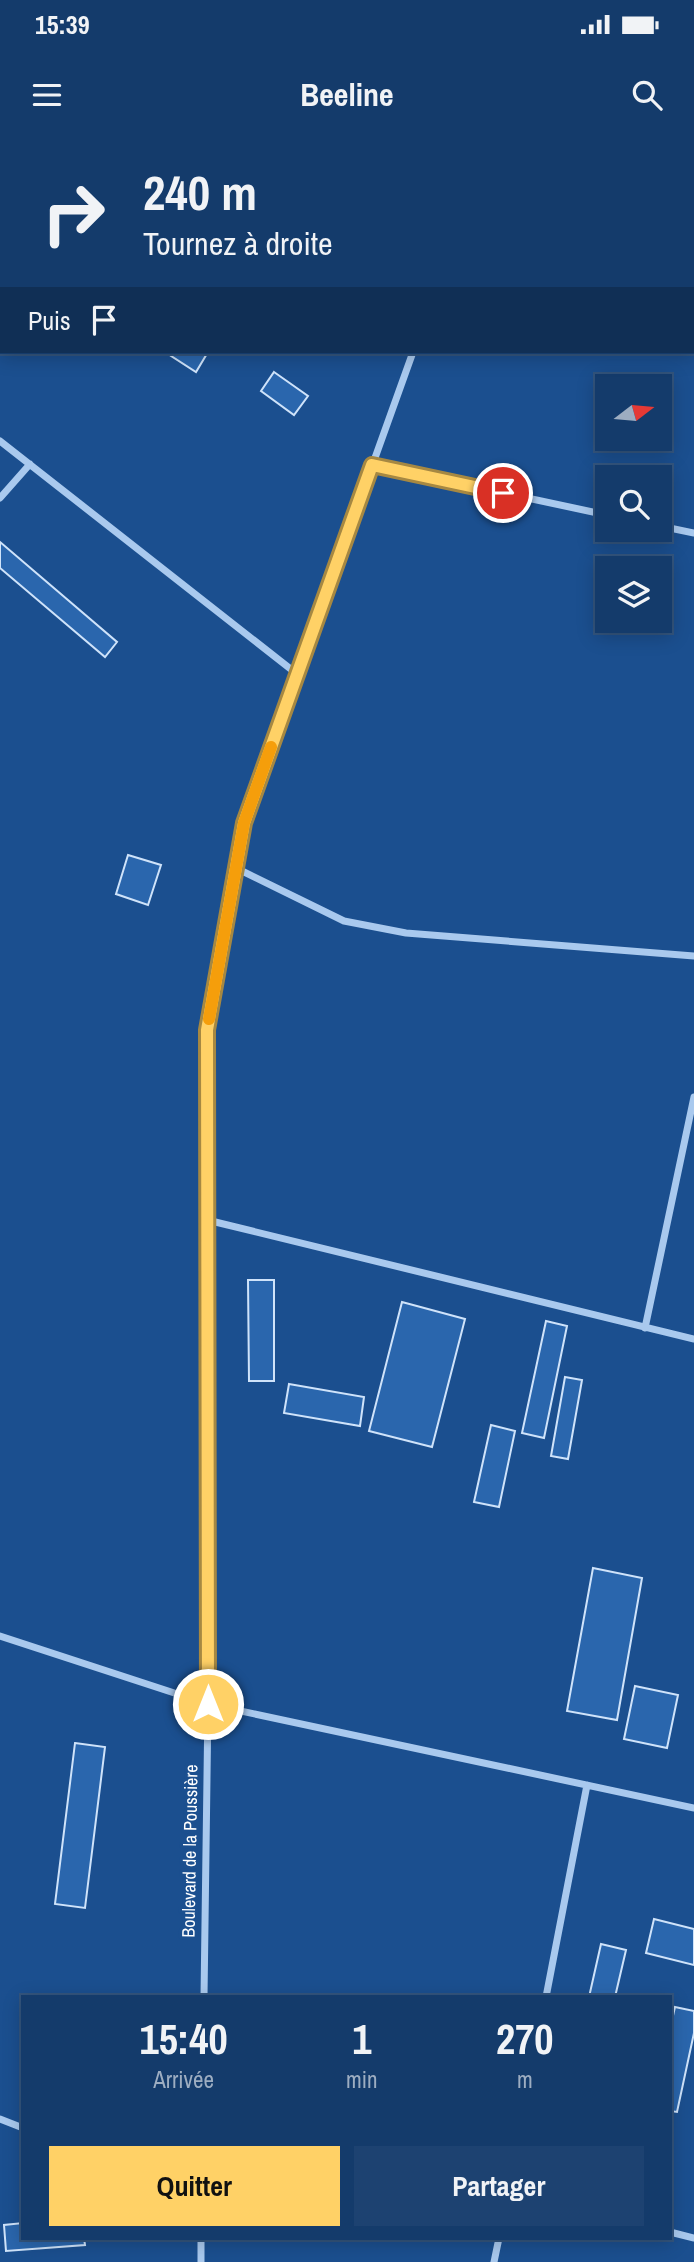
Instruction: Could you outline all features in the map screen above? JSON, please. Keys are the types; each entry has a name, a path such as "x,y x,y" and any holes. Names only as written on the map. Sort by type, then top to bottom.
{"street":[{"name":"Boulevard de la Poussière","path":"204,1995 208,1704 207,1030 244,823 412,354"},
{"path":"0,441 297,674"},
{"path":"0,498 30,464"},
{"path":"372,465 595,512"},
{"path":"672,528 694,533"},
{"path":"236,868 344,920 406,933 694,956"},
{"path":"645,1328 694,1097"},
{"path":"207,1220 694,1339"},
{"path":"0,1636 208,1704 694,1808"},
{"path":"546,1995 587,1785"},
{"path":"0,2119 21,2127"},
{"path":"672,2232 694,2238"},
{"path":"201,2240 201,2262"},
{"path":"494,2262 499,2240"}],"building":[{"path":"168,354 207,354 196,372"},
{"path":"274,372 308,396 294,415 261,391"},
{"path":"0,542 117,642 105,657 0,568"},
{"path":"128,855 161,865 148,905 116,894"},
{"path":"248,1280 274,1280 274,1381 249,1381"},
{"path":"402,1302 465,1319 432,1447 369,1431"},
{"path":"546,1321 567,1326 544,1438 522,1433"},
{"path":"565,1377 582,1380 568,1459 551,1456"},
{"path":"289,1384 364,1397 360,1426 284,1413"},
{"path":"491,1425 515,1431 499,1507 474,1502"},
{"path":"593,1568 642,1578 617,1720 567,1711"},
{"path":"635,1686 678,1695 667,1748 624,1739"},
{"path":"75,1743 105,1747 85,1908 55,1904"},
{"path":"654,1919 694,1929 694,1965 646,1953"},
{"path":"601,1944 626,1950 615,1995 589,1995"},
{"path":"675,2007 694,2011 694,2033 677,2112 672,2111 672,2020"},
{"path":"21,2223 21,2240 84,2240 85,2245 6,2251 4,2225"}],"slow traffic":[{"path":"209,1019 244,823 271,747"}],"route":[{"path":"208,1704 207,1030 244,823 372,465 503,493"}]}
